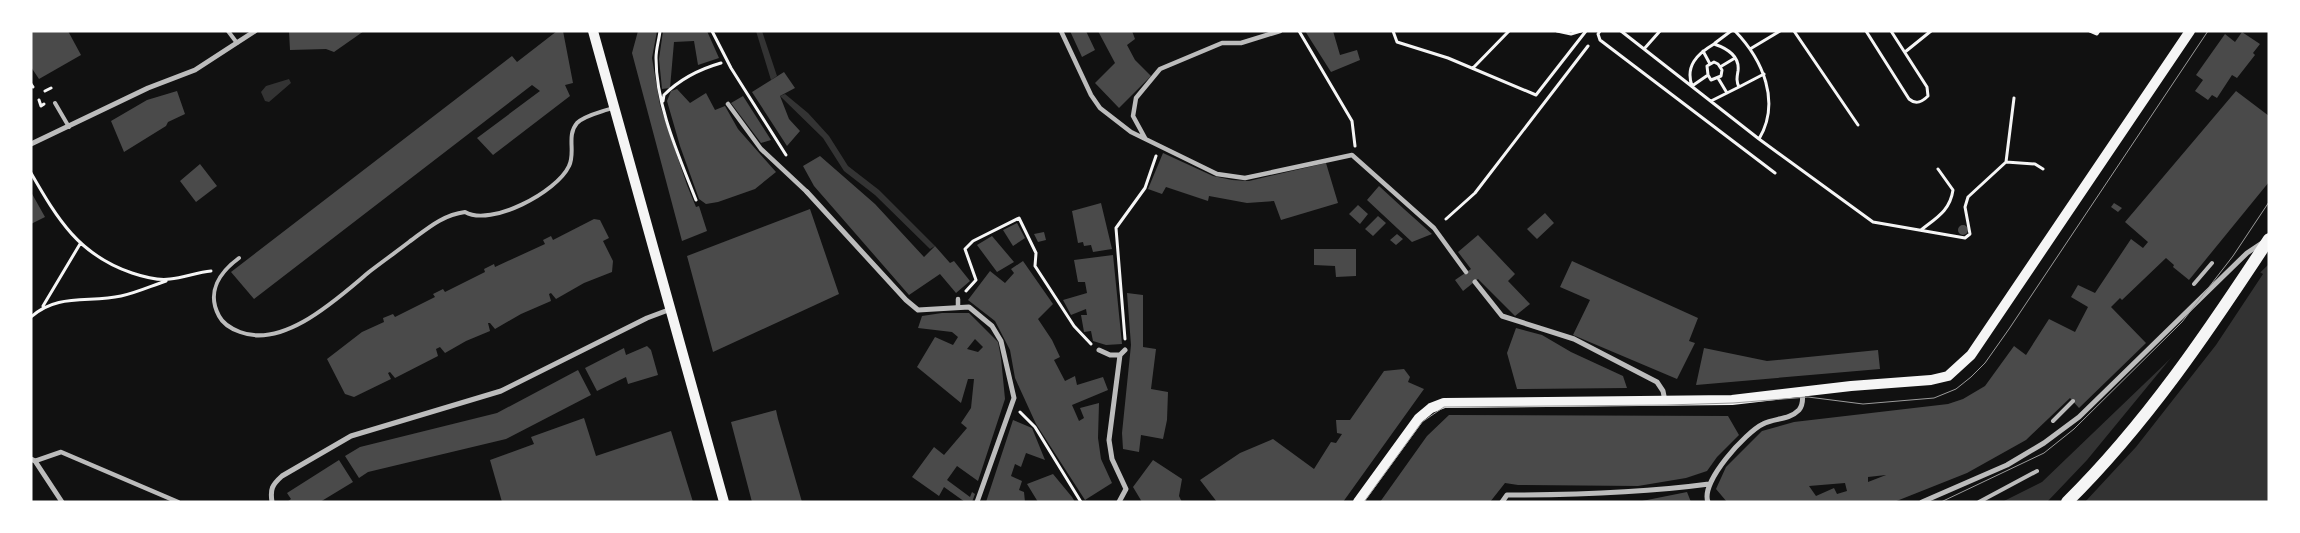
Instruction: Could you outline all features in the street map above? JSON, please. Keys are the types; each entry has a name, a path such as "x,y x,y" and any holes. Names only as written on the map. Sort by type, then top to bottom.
{"main road":[{"path":"593,31 724,502"},
{"path":"1358,502 1419,418 1431,408 1444,403 1732,400 1802,391 1931,380 1948,376 1971,355 2190,31"},
{"path":"2067,502 2116,450 2146,414 2193,351 2269,239"}],"street":[{"path":"31,144 148,88 195,70 255,31"},
{"path":"1061,31 1083,80 1100,108 1130,132 1217,174 1245,178 1352,155 1434,228 1466,272"},
{"path":"1145,140 1133,116 1136,98 1160,69 1222,42 1241,43 1280,31"},
{"path":"728,104 761,149 807,192 906,300 918,310 969,307 992,326 1001,341 1013,401 977,502"},
{"path":"1922,502 2007,465 2044,443 2079,417 2248,253 2269,239"},
{"path":"1474,282 1502,316 1574,339 1615,360 1656,382 1663,391 1665,402"},
{"path":"958,299 958,307"},
{"path":"272,502 271,490 273,484 351,436 501,391 647,318 671,309"},
{"path":"1100,350 1110,355 1120,356"},
{"path":"1119,502 1126,489 1112,459 1109,440 1120,356 1124,350"},
{"path":"1708,502 1706,497 1709,484 1717,471 1750,434 1764,424 1790,416 1799,410 1802,404 1802,391"},
{"path":"62,502 33,460 60,452 178,502"},
{"path":"1502,502 1507,495 1598,495 1661,491 1709,484"}],"lane":[{"path":"228,31 237,43"},
{"path":"56,103 69,127"},
{"path":"239,258 224,269 215,287 219,317 226,324 245,334 278,333 335,302 370,272 445,216 465,212 472,216 503,212 542,195 564,176 570,165 573,156 571,133 578,122 614,108"},
{"path":"2194,284 2212,263"},
{"path":"2053,421 2073,401"},
{"path":"1979,502 2036,471"}],"path":[{"path":"660,31 656,58 663,106 696,200"},
{"path":"712,31 730,68 788,160"},
{"path":"1299,31 1352,121 1355,149"},
{"path":"1393,31 1396,42 1448,58 1536,95 1586,31"},
{"path":"1473,68 1509,31"},
{"path":"1557,31 1571,34 1581,31"},
{"path":"1600,31 1598,37 1600,40 1775,173"},
{"path":"1622,31 1759,139 1873,222 1965,238 1970,234 1965,207 1968,197 2006,162 2014,98"},
{"path":"1644,49 1660,31"},
{"path":"1692,86 1688,75 1696,57 1731,31"},
{"path":"1735,31 1750,49 1764,74 1770,103 1768,118 1759,139"},
{"path":"1750,49 1780,31"},
{"path":"1794,31 1858,124"},
{"path":"1866,31 1909,99 1915,103 1919,102 1928,96 1929,92 1891,31"},
{"path":"1905,52 1931,31"},
{"path":"2090,31 2097,34 2099,31"},
{"path":"1714,44 1729,50 1735,58 1738,64 1737,83 1739,87"},
{"path":"1446,219 1476,193 1588,46"},
{"path":"1703,51 1710,64"},
{"path":"1720,67 1735,58"},
{"path":"663,106 664,95 678,82 721,62"},
{"path":"1714,62 1722,70 1718,78 1711,80 1708,75 1706,69 1710,64 1714,62"},
{"path":"1711,102 1764,74"},
{"path":"1692,86 1708,75"},
{"path":"1718,78 1727,93"},
{"path":"45,91 51,88"},
{"path":"1124,350 1125,326 1116,228 1145,188 1159,146"},
{"path":"2006,162 2035,164 2043,169"},
{"path":"1920,230 1946,210 1951,201 1952,190 1938,168"},
{"path":"31,173 44,196 80,244 95,256 118,268 144,277 169,280"},
{"path":"958,299 976,280 965,250 973,241 1019,218 1036,253 1035,266 1074,326 1087,342 1100,350"},
{"path":"31,317 42,307 80,244"},
{"path":"42,307 59,302 121,296 169,280 224,269"},
{"path":"1013,401 1034,427 1081,502"}],"shaded area":[{"path":"756,31 762,31 777,76 771,80"},
{"path":"289,79 291,83 269,102 265,101 261,92 266,86"},
{"path":"785,94 808,113 829,136 848,166 879,190 935,246 930,249 875,195 844,171 823,138 780,96"},
{"path":"2269,264 2269,502 2002,502 2042,482"}],"pier":[{"path":"2258,271 2263,274 2216,345 2136,447 2085,502 2047,502 2087,460 2184,342 2248,284"}],"building":[{"path":"31,31 68,31 81,55 39,79 31,67"},
{"path":"289,31 364,31 334,52 326,49 290,50"},
{"path":"557,31 563,31 573,83 565,85 570,96 493,155 477,138 540,91 532,85 254,299 231,272 512,56 517,62"},
{"path":"638,31 657,31 652,58 660,105 687,185 696,207 699,206 707,231 682,241 632,53"},
{"path":"663,31 707,31 719,58 698,65 694,41 674,42 670,88 662,89 659,59"},
{"path":"1070,31 1086,31 1095,50 1082,57"},
{"path":"1098,31 1132,31 1135,39 1127,45 1135,60 1151,76 1119,108 1095,83 1115,63"},
{"path":"1305,31 1333,31 1340,55 1357,50 1360,60 1331,72"},
{"path":"2242,32 2260,44 2253,53 2255,55 2237,78 2232,75 2217,98 2212,95 2208,100 2195,91 2203,80 2196,75 2225,34 2235,42"},
{"path":"784,72 795,88 780,96 789,119 800,131 787,146 752,92"},
{"path":"677,89 690,103 706,93 715,110 725,106 738,129 776,172 755,189 718,202 706,204 699,199 680,146 667,101 671,91"},
{"path":"177,91 185,114 168,122 166,126 124,152 111,121 147,100"},
{"path":"2236,91 2269,116 2269,182 2189,280 2173,267 2174,265 2166,258 2122,300 2120,298 2111,307 2146,343 2079,408 2070,398 2026,440 1967,473 1894,502 1727,502 1716,489 1726,467 1762,431 1794,422 1948,404 1963,399 1985,386 2014,346 2026,355 2049,319 2075,332 2088,307 2071,297 2078,285 2095,293 2131,239 2143,248 2148,242 2125,222","holes":["1886,475 1868,482 1868,477","1845,483 1847,491 1837,494 1834,488 1816,496 1809,486"]},
{"path":"743,96 771,140 761,143 731,103"},
{"path":"1163,153 1213,176 1232,180 1249,181 1326,163 1338,203 1281,220 1274,201 1247,203 1209,196 1208,201 1166,187 1162,194 1148,189"},
{"path":"820,156 875,204 924,257 935,246 950,263 954,261 970,281 956,293 940,274 909,295 814,186 803,166"},
{"path":"200,164 217,186 196,202 180,181"},
{"path":"1379,186 1432,234 1412,242 1367,200"},
{"path":"31,192 45,217 31,224"},
{"path":"1101,203 1112,249 1093,252 1091,245 1084,246 1083,242 1078,243 1072,211"},
{"path":"2114,203 2122,208 2118,212 2111,207"},
{"path":"1358,205 1368,214 1360,224 1349,214"},
{"path":"810,209 839,294 713,352 687,256"},
{"path":"1545,213 1554,223 1537,239 1527,229"},
{"path":"1378,216 1386,223 1373,236 1365,229"},
{"path":"594,219 600,220 609,238 603,241 613,261 612,272 584,283 556,299 551,293 549,294 551,301 521,314 495,329 488,323 490,331 466,341 445,353 440,347 436,349 438,356 395,378 390,372 388,373 391,379 354,397 345,394 327,359 362,332 384,322 383,318 393,314 395,317 435,297 433,294 443,289 445,292 485,272 484,269 494,264 495,267 545,244 543,240 551,236 553,240"},
{"path":"1017,223 1025,238 1013,246 1003,230"},
{"path":"1961,225 1965,225 1968,230 1967,234 1961,235 1958,232 1958,228"},
{"path":"1044,232 1046,240 1038,242 1034,234"},
{"path":"1397,234 1403,239 1396,245 1390,240"},
{"path":"1478,235 1515,274 1508,281 1530,304 1515,316 1478,279 1463,291 1455,280 1471,269 1458,252"},
{"path":"992,236 1014,262 997,272 977,245"},
{"path":"1314,249 1356,249 1356,276 1336,277 1335,266 1314,265"},
{"path":"1113,255 1122,344 1106,345 1093,341 1091,331 1084,332 1081,315 1087,315 1086,309 1071,315 1063,300 1087,293 1085,282 1078,282 1074,260"},
{"path":"1023,261 1053,304 1038,319 1052,340 1060,357 1054,360 1065,381 1075,376 1077,385 1103,377 1108,390 1072,405 1079,421 1084,418 1080,408 1099,403 1098,438 1101,459 1112,483 1085,500 1036,424 1015,378 1010,350 995,321 968,300 990,271 1005,283 1014,273 1011,269"},
{"path":"1572,261 1698,318 1689,341 1695,343 1677,379 1573,335 1590,300 1560,287"},
{"path":"1127,293 1143,295 1143,347 1156,349 1151,389 1168,392 1167,420 1163,439 1141,435 1139,452 1123,449 1122,433 1131,345"},
{"path":"942,313 969,313 998,342 1005,399 978,481 957,466 947,480 970,497 972,492 975,494 972,502 965,502 944,487 939,496 912,477 934,447 944,455 967,428 961,423 971,408 974,379 968,379 961,403 917,367 935,337 953,345 958,337 952,332 918,328 922,316","holes":["975,339 983,347 978,352 967,349"]},
{"path":"1516,328 1542,335 1571,352 1623,376 1627,388 1517,389 1507,353"},
{"path":"647,346 651,350 658,375 628,384 626,377 597,391 585,368 624,348 626,355"},
{"path":"1704,348 1767,361 1878,350 1880,369 1696,385"},
{"path":"1404,369 1410,377 1408,382 1424,389 1343,502 1217,502 1200,480 1240,453 1273,439 1314,469 1331,442 1336,443 1342,434 1337,433 1336,420 1350,420 1384,371"},
{"path":"578,370 591,395 506,439 368,472 359,478 345,456 360,447 497,413"},
{"path":"776,410 802,502 752,502 731,422"},
{"path":"1449,415 1728,416 1739,435 1717,457 1707,471 1686,478 1638,486 1518,485 1505,483 1490,502 1380,502 1427,436"},
{"path":"584,418 596,456 671,431 693,502 502,502 490,460 534,444 531,437"},
{"path":"1013,420 1032,428 1045,460 1026,453 1021,467 1015,464 1011,476 1022,481 1019,490 1024,492 1025,502 986,502"},
{"path":"339,460 353,482 320,502 287,502 291,499 287,493"},
{"path":"1153,460 1182,479 1179,496 1182,502 1142,502 1133,487"},
{"path":"1053,474 1075,502 1038,502 1027,484"},
{"path":"1687,492 1691,502 1642,502 1642,501"}],"tram line":[{"path":"1364,502 1422,422 1444,407 1666,405 1733,403 1808,397 1863,404 1934,398 1956,389 1985,363 2009,329 2208,31"},
{"path":"1941,502 2044,453 2074,429 2182,322 2233,256 2269,202"}]}
